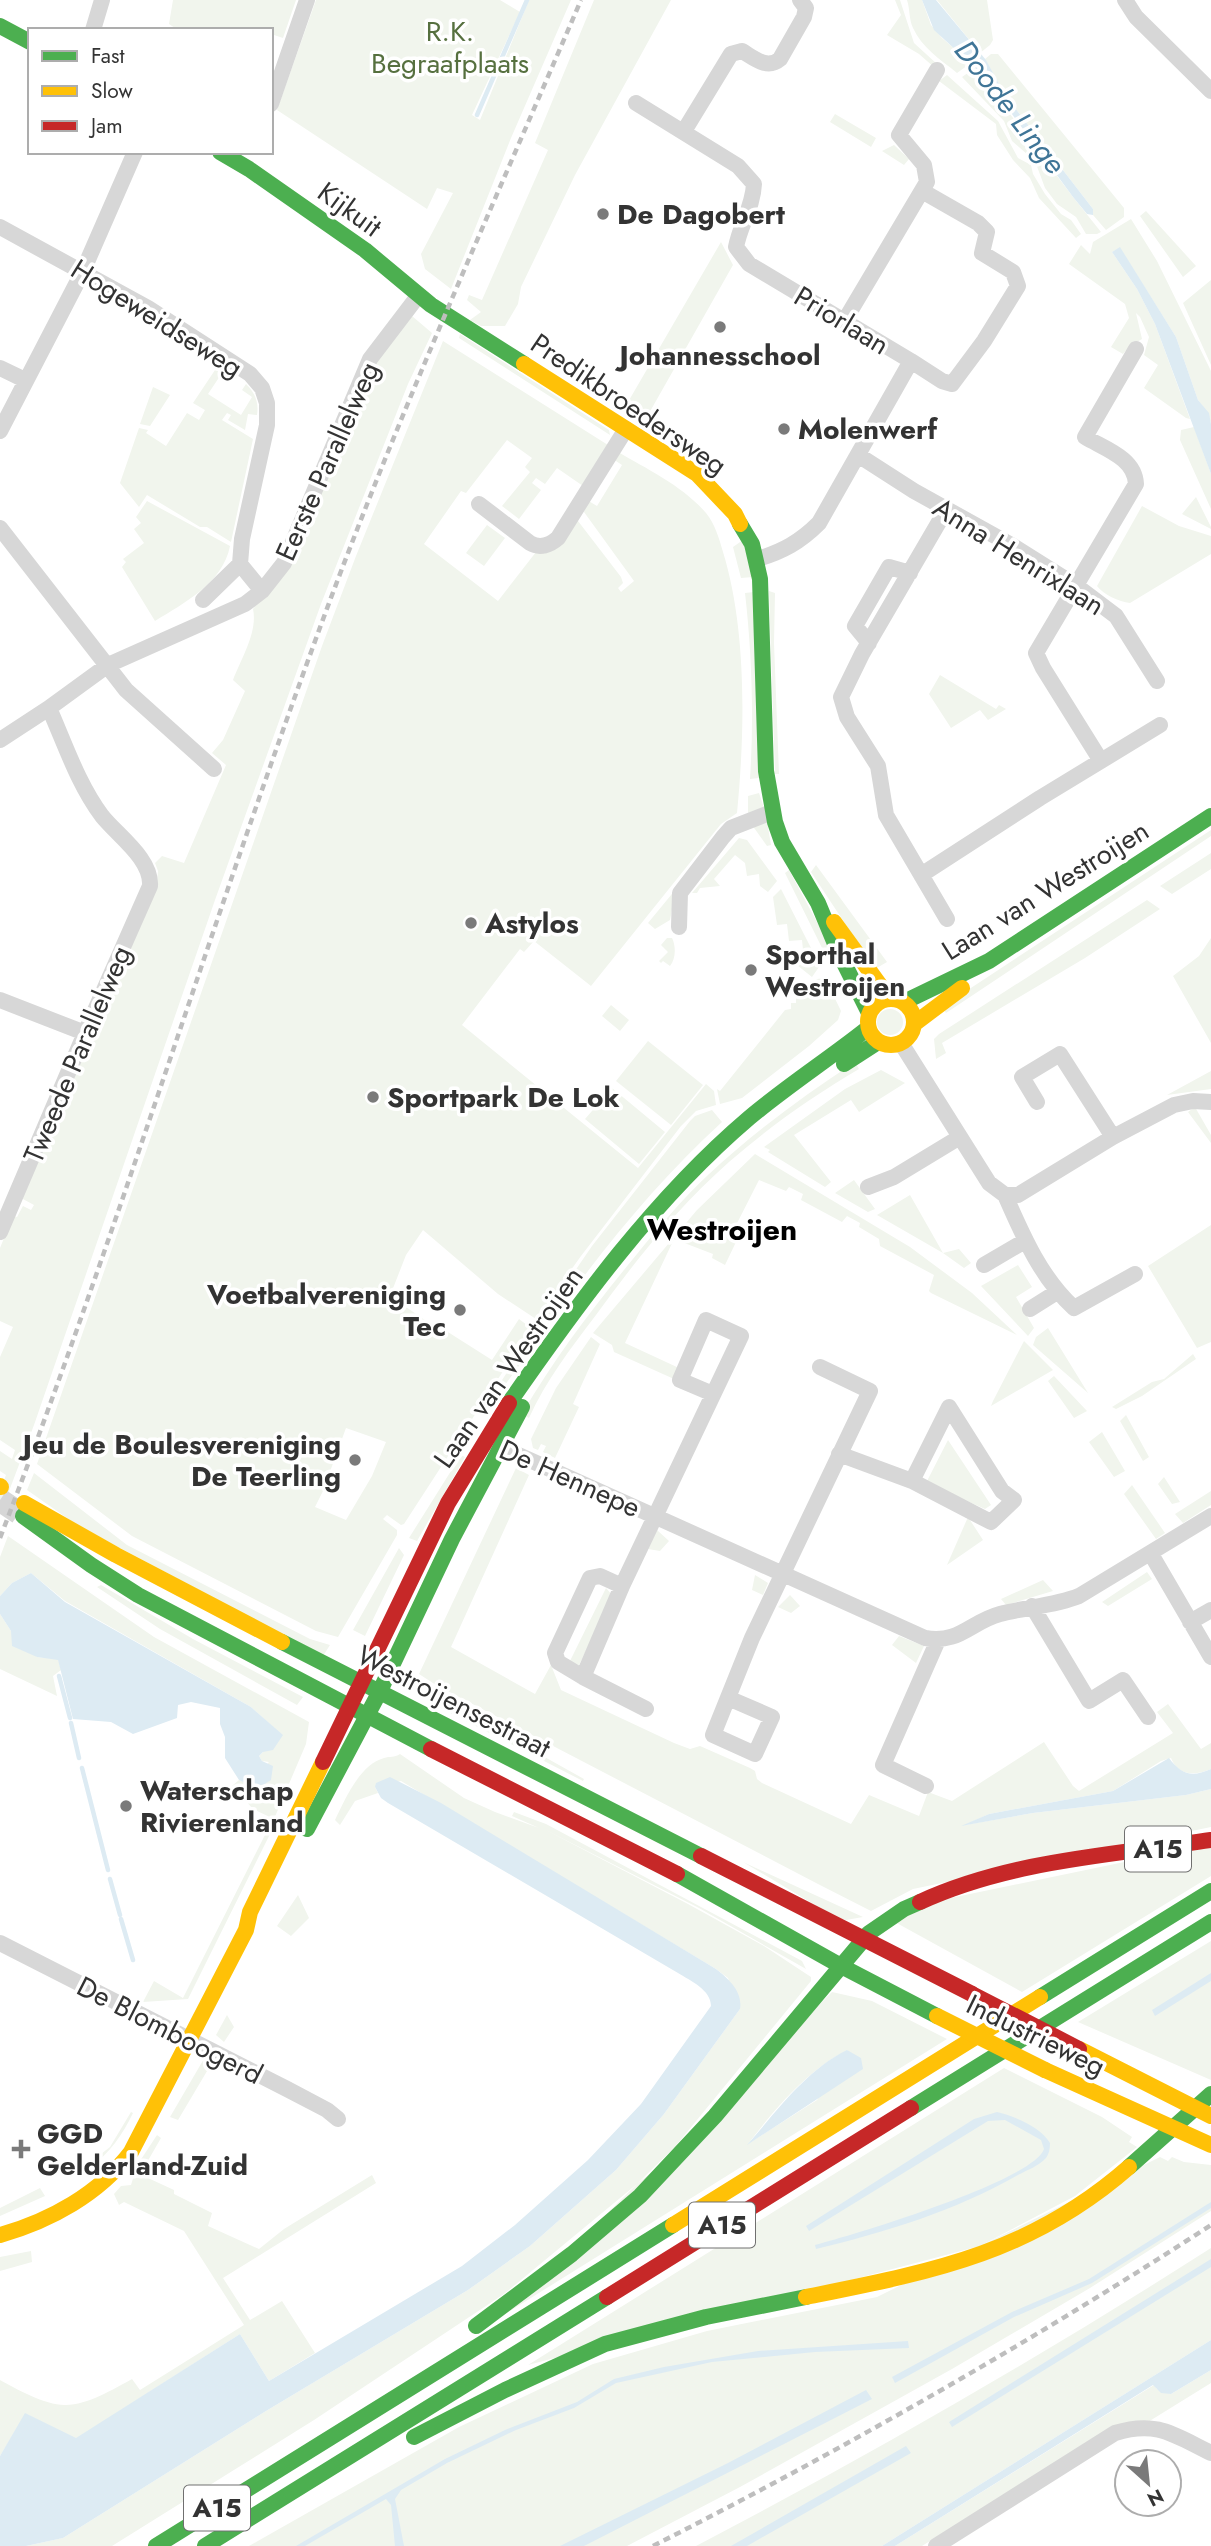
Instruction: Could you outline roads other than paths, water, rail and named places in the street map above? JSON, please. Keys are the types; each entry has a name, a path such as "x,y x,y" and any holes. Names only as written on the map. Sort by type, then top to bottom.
{"main road":[{"path":"0,26 28,41"},
{"name":"Kijkuit","path":"223,154 365,250 418,296 446,315"},
{"name":"Predikbroedersweg","path":"446,315 707,482 741,522 757,559 761,587 766,771 772,812 782,842 818,903 868,1021"},
{"name":"Laan van Westroijen","path":"897,1001 989,961 1211,816"},
{"name":"Laan van Westroijen","path":"914,1024 994,967 1211,826"},
{"name":"Predikbroedersweg","path":"818,903 897,1001"},
{"path":"897,1001 911,1009 914,1024 909,1037 901,1044 886,1045 878,1042 868,1021 877,1003 897,1001"},
{"name":"Laan van Westroijen","path":"0,2235 27,2227 59,2210 118,2169 148,2120 246,1930 250,1912 448,1503 485,1439 555,1338 669,1195 735,1130 868,1021"},
{"name":"Laan van Westroijen","path":"246,1930 260,1917 379,1693 452,1539 501,1447 545,1369 586,1311 673,1205 712,1166 761,1124 820,1080 878,1042"},
{"name":"Westroijensestraat","path":"841,1966 661,1865 119,1585 22,1508 863,1939"},
{"name":"A15","path":"278,2471 530,2288 621,2214 693,2142 863,1939 881,1923 898,1912 951,1888 1035,1867 1211,1840"},
{"name":"A15","path":"156,2546 1211,1891"},
{"name":"A15","path":"205,2546 1211,1922"},
{"name":"Industrieweg","path":"863,1939 1211,2116"},
{"name":"Industrieweg","path":"841,1966 1045,2070 1211,2145"},
{"name":"A15","path":"234,2528 505,2390 605,2344 706,2317 924,2273 960,2263 1016,2241 1071,2212 1105,2189 1211,2094"}],"street":[{"path":"94,28 102,0"},
{"path":"273,98 307,0"},
{"path":"684,131 731,54 742,51 767,65 775,64 780,59 804,17 806,8 800,0"},
{"path":"1125,0 1136,17 1211,91"},
{"path":"845,320 928,182 924,165 899,135 937,70"},
{"name":"Priorlaan","path":"636,103 738,166 754,184 753,201 739,231 736,247 748,264 911,361 819,523 804,538 782,552 757,559"},
{"path":"0,431 83,271 134,154"},
{"path":"249,169 254,154"},
{"path":"911,361 942,381 952,384 985,341 1018,286 1013,272 982,253 987,232 978,223 922,191"},
{"name":"Hogeweidseweg","path":"0,227 83,271 210,348 250,374 262,388 267,403 267,425 242,539 240,564"},
{"name":"Eerste Parallelweg","path":"108,665 245,604 262,590 284,563 370,359 418,296"},
{"path":"1101,761 1036,653 1136,484 1135,474 1127,462 1086,438 1136,349"},
{"path":"0,368 25,380"},
{"path":"479,504 530,543 539,546 551,543 558,538 626,429"},
{"name":"Anna Henrixlaan","path":"858,455 1075,585 1116,616 1157,681"},
{"path":"946,510 841,697 847,717 878,766 886,815 947,919"},
{"path":"0,528 126,690 214,769"},
{"path":"203,600 240,564 262,590"},
{"path":"0,740 108,665"},
{"name":"Tweede Parallelweg","path":"0,1232 7,1200 150,886 151,876 142,861 101,814 77,775 49,708"},
{"path":"921,874 1160,725"},
{"path":"679,927 680,893 723,837 732,828 772,812"},
{"path":"0,1000 85,1032"},
{"path":"901,1044 989,1183 1005,1195 1025,1241 1057,1292 1074,1308 1135,1274"},
{"path":"1037,1102 1022,1077 1060,1054 1113,1137"},
{"path":"1005,1195 1018,1195 1113,1137 1174,1105 1193,1101 1211,1102"},
{"path":"868,1187 894,1177 960,1137"},
{"path":"984,1265 1025,1241"},
{"path":"1030,1308 1057,1292"},
{"name":"De Hennepe","path":"583,1677 622,1586 741,1336 706,1320 680,1380 713,1394"},
{"path":"728,1698 752,1638 870,1391 820,1367"},
{"path":"839,1454 912,1481 992,1522 1014,1500 1002,1491 949,1407 912,1481"},
{"name":"De Hennepe","path":"485,1439 925,1638 938,1640"},
{"path":"926,1786 883,1765 938,1640 954,1638 996,1615 1032,1606 1065,1602 1079,1596 1211,1516"},
{"path":"1151,1554 1211,1657"},
{"path":"622,1586 600,1576 590,1578 555,1653 558,1662 646,1709"},
{"path":"1032,1606 1089,1701 1123,1680 1148,1717"},
{"path":"1190,1622 1211,1610"},
{"name":"De Blomboogerd","path":"0,1943 327,2110 338,2119"},
{"path":"936,2546 1115,2433 1133,2427 1161,2429 1211,2453"}],"water":[{"name":"Doode Linge","path":"922,0 936,0 986,60 1005,95 1093,209 1093,215 1087,214 1073,197 984,76 934,30"},
{"path":"1120,247 1176,337 1198,400 1209,413 1211,474 1155,324 1137,289 1112,252"},
{"path":"31,1573 65,1602 251,1707 283,1735 273,1750 263,1752 259,1756 262,1761 273,1766 271,1780 263,1785 247,1784 239,1780 225,1758 220,1708 191,1702 178,1705 177,1718 133,1734 111,1722 73,1719 58,1660 37,1657 12,1646 11,1631 0,1614 0,1596 12,1583"},
{"path":"1169,1758 1187,1773 1211,1769 1211,1789 1186,1795 1033,1813 961,1826 989,1814 1113,1791"},
{"path":"390,1777 441,1803 716,1969 737,1992 740,2009 664,2114 616,2170 530,2246 468,2290 266,2411 63,2538 26,2546 0,2546 0,2456 25,2413 76,2438 240,2334 269,2381 462,2266 515,2225 588,2160 641,2104 711,2006 708,1995 694,1983 388,1803 381,1798 375,1787 376,1783"},
{"path":"1211,1973 1211,1981 1155,2016 1152,2010"},
{"path":"847,2050 861,2058 863,2069 747,2145 805,2080 832,2058"},
{"path":"997,2112 1019,2119 1046,2137 1050,2143 1046,2158 994,2188 945,2210 894,2228 816,2249 815,2245 901,2219 977,2191 1033,2162 1044,2149 1041,2140 1005,2120 988,2121 809,2231 806,2226 974,2119"},
{"path":"1211,2202 1211,2208 1092,2283 1014,2317 895,2383 892,2377 1012,2312 1089,2279"},
{"path":"1211,2259 1211,2267 952,2427 949,2422"},
{"path":"1211,2340 1211,2370 1171,2394 1161,2393 1153,2385 895,2546 882,2546"},
{"path":"908,2341 909,2348 815,2352 712,2362 616,2383 574,2408 516,2430 447,2463 401,2490 395,2499 404,2546 395,2546 391,2505 386,2499 305,2546 296,2546 445,2459 505,2430 577,2402 614,2379 664,2367 758,2351"},
{"path":"866,2390 872,2399 584,2546 560,2546 728,2463"},
{"path":"906,2446 911,2453 747,2546 731,2546"}],"waterway":[{"path":"477,115 527,0"},
{"path":"59,1676 70,1718"},
{"path":"71,1723 79,1758"},
{"path":"82,1768 108,1870"},
{"path":"110,1879 120,1915"},
{"path":"121,1919 133,1960"}],"tunnel":[{"path":"0,1500 19,1513"}],"railway":[{"path":"0,1538 83,1313 277,746 348,553 445,315 581,0"},
{"path":"653,2546 936,2393 1075,2311 1211,2225"}],"place":[{"name":"De Dagobert","path":"603,214"},
{"name":"Johannesschool","path":"720,327"},
{"name":"Molenwerf","path":"784,429"},
{"name":"Astylos","path":"471,923"},
{"name":"Sporthal Westroijen","path":"751,970"},
{"name":"Sportpark De Lok","path":"373,1097"},
{"name":"Voetbalvereniging Tec","path":"460,1310"},
{"name":"Jeu de Boulesvereniging De Teerling","path":"355,1460"},
{"name":"Waterschap Rivierenland","path":"126,1806"},
{"name":"GGD Gelderland-Zuid","path":"21,2149"}],"district":[{"name":"Westroijen","path":"722,1230"}],"park label":[{"name":"R.K. Begraafplaats","path":"450,47"}]}
